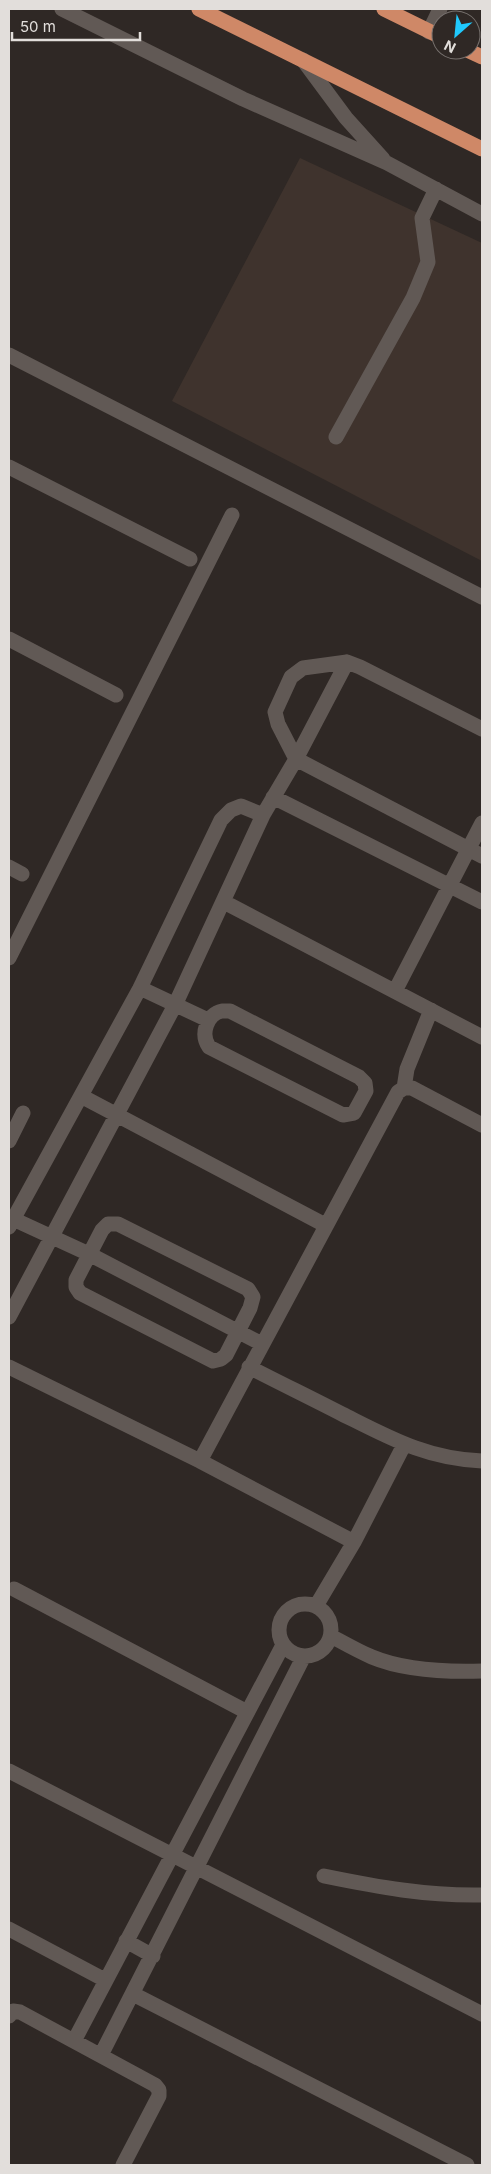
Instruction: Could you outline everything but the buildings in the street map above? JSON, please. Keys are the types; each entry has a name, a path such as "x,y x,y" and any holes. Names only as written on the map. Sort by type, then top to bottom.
{"highway":[{"path":"199,9 482,149"},
{"path":"384,9 431,32"}],"street":[{"path":"62,9 243,99 387,163 482,214"},
{"path":"303,60 346,118 387,163"},
{"path":"336,437 414,298 428,262 422,218 436,189"},
{"path":"9,355 482,597"},
{"path":"9,467 190,559"},
{"path":"9,958 232,515"},
{"path":"9,639 116,695"},
{"path":"476,853 296,759 278,724 276,712 291,677 303,668 347,662 482,729"},
{"path":"9,1316 175,1005 263,815 296,759 347,662"},
{"path":"273,797 482,902"},
{"path":"262,1344 52,1236 11,1223 140,988 221,820 231,810 242,806 263,815"},
{"path":"395,991 449,886 476,853 482,823"},
{"path":"224,902 482,1037"},
{"path":"140,988 208,1020"},
{"path":"404,1088 407,1069 431,1010"},
{"path":"230,1011 359,1076 365,1083 366,1090 360,1104 354,1113 343,1115 209,1046 204,1036 208,1020 217,1012 230,1011"},
{"path":"200,1461 398,1092 404,1088 412,1088 482,1125"},
{"path":"81,1096 325,1225"},
{"path":"360,1104 386,1115"},
{"path":"9,1141 23,1113"},
{"path":"108,1224 118,1224 248,1289 253,1297 238,1331 226,1355 221,1359 213,1361 80,1293 76,1287 76,1280 102,1230 108,1224"},
{"path":"9,1367 200,1461 354,1542"},
{"path":"250,1367 404,1446 463,1461 482,1462"},
{"path":"316,1606 354,1542 404,1446"},
{"path":"14,1590 247,1712"},
{"path":"306,1604 316,1606 329,1618 331,1636 328,1644 322,1651 304,1656 289,1651 283,1645 279,1636 279,1626 282,1617 288,1610 297,1605 306,1604"},
{"path":"331,1636 374,1658 414,1667 464,1672 482,1671"},
{"path":"74,2041 283,1645"},
{"path":"101,2055 304,1656"},
{"path":"9,1771 482,2014"},
{"path":"324,1876 400,1891 454,1896 482,1895"},
{"path":"9,1929 105,1980"},
{"path":"126,1940 152,1956"},
{"path":"133,1994 467,2165"},
{"path":"9,2016 14,2011 20,2012 155,2085 159,2090 159,2096 124,2165"}],"shaded area":[{"path":"300,158 482,243 482,561 172,401"}]}
